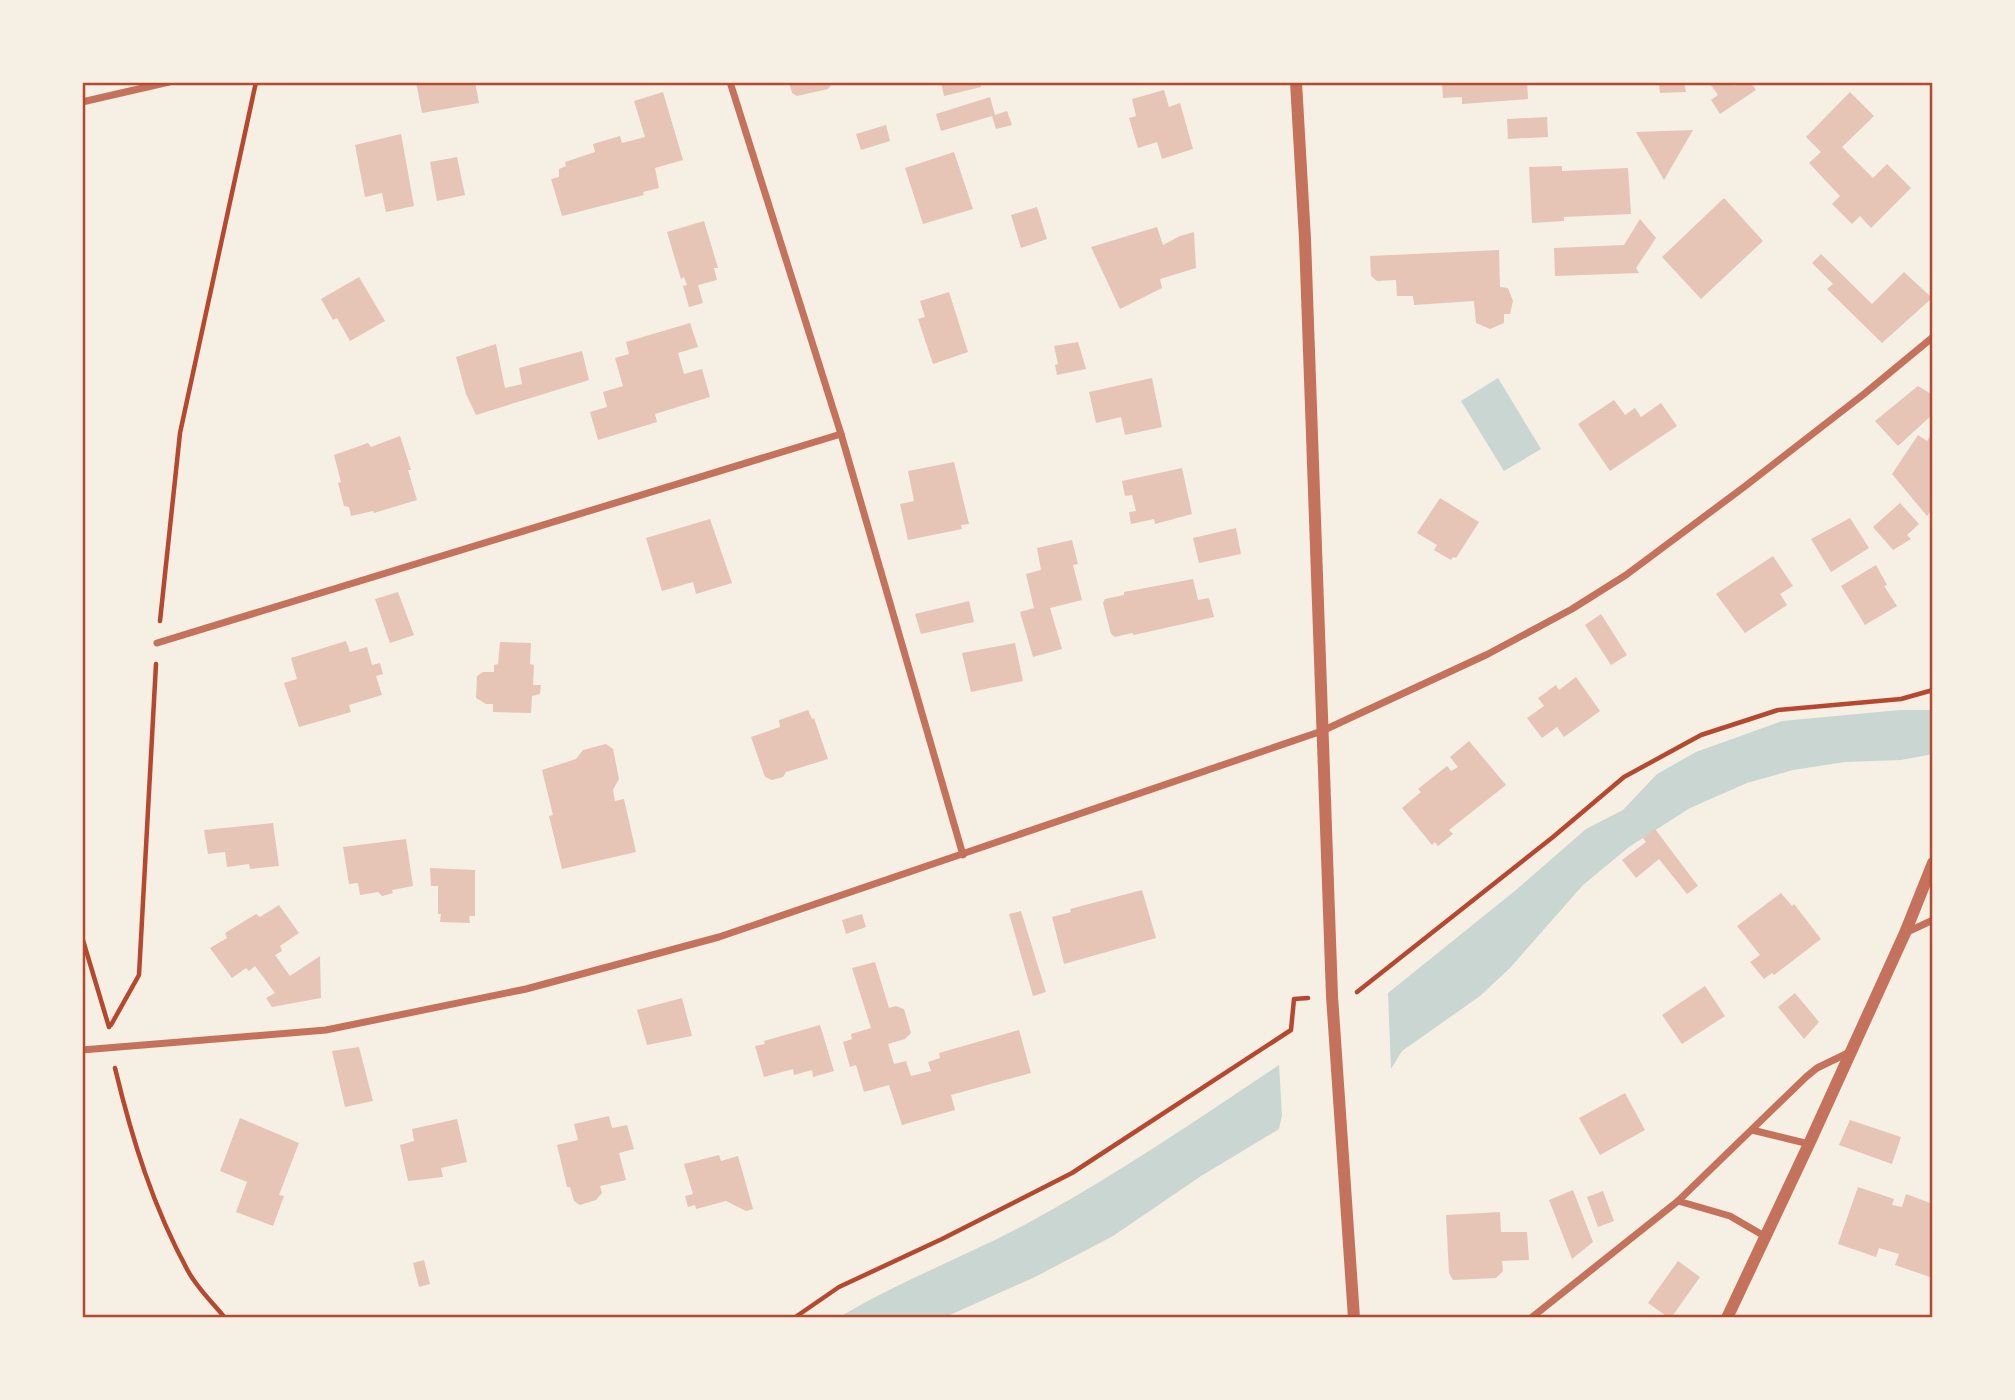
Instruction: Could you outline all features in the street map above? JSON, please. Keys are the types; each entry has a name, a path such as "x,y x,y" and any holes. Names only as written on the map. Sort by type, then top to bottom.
{"street":[{"path":"82,102 169,82"},
{"path":"730,82 841,434 964,855"},
{"path":"1296,82 1305,239 1332,996 1354,1318"},
{"path":"82,1050 326,1030 526,989 719,937 1322,731 1488,654 1573,609 1626,575 1744,488 1933,337"},
{"path":"157,643 841,434"},
{"path":"1727,1318 1905,933 1933,863"},
{"path":"1905,933 1933,920"},
{"path":"1531,1318 1678,1201 1817,1068 1851,1052"},
{"path":"1752,1130 1809,1144"},
{"path":"1678,1201 1730,1216 1766,1237"}],"path":[{"path":"109,1028 139,975 157,643 180,433 256,82"},
{"path":"82,937 109,1028 111,1049 132,1137 159,1211 189,1273 225,1318"}],"shaded area":[{"path":"1498,378 1541,449 1504,471 1461,401"},
{"path":"1900,710 1933,710 1933,754 1901,760 1845,762 1793,770 1747,783 1690,808 1629,847 1583,885 1510,968 1480,996 1402,1051 1391,1069 1388,993 1516,890 1586,829 1623,810 1657,774 1696,752 1782,721"},
{"path":"1279,1065 1282,1115 1279,1129 1201,1176 1113,1236 1035,1277 943,1318 838,1318 1068,1200 1160,1144"}],"building":[{"path":"416,82 475,82 479,103 422,113"},
{"path":"789,82 832,84 828,89 797,96 792,93"},
{"path":"941,82 980,82 981,87 944,96"},
{"path":"1442,82 1527,82 1528,99 1462,104 1462,97 1443,98"},
{"path":"1659,82 1684,82 1686,92 1660,93"},
{"path":"1715,82 1731,82 1734,86 1739,82 1750,82 1756,90 1720,114 1711,100 1718,95 1711,85"},
{"path":"1164,90 1169,107 1180,103 1193,149 1162,159 1157,142 1138,148 1129,118 1136,116 1132,99"},
{"path":"663,92 683,160 655,168 659,188 643,192 644,195 562,216 551,179 559,177 559,169 566,166 565,162 595,152 593,144 620,136 622,143 645,137 634,101"},
{"path":"1850,92 1874,116 1842,147 1873,178 1887,164 1911,188 1871,228 1860,216 1852,224 1832,204 1840,196 1809,163 1821,152 1806,137"},
{"path":"990,97 995,115 1007,111 1012,125 996,129 992,116 941,131 936,114"},
{"path":"1547,117 1548,137 1508,139 1507,119"},
{"path":"886,125 890,141 861,150 856,134"},
{"path":"1693,130 1664,180 1636,132"},
{"path":"401,134 414,206 386,212 382,193 365,197 355,145"},
{"path":"954,152 973,209 923,224 905,168"},
{"path":"457,157 465,195 437,201 430,162"},
{"path":"1562,166 1562,171 1628,168 1631,214 1564,217 1564,221 1532,223 1529,167"},
{"path":"1724,198 1763,241 1701,299 1662,257"},
{"path":"1037,207 1047,239 1021,248 1011,215"},
{"path":"1640,219 1656,238 1636,268 1639,273 1555,276 1554,248 1624,245"},
{"path":"704,221 718,268 714,268 717,280 698,285 703,303 689,307 683,286 687,285 684,277 681,279 667,232"},
{"path":"1157,227 1163,245 1194,232 1196,268 1160,279 1162,288 1120,309 1091,247"},
{"path":"1499,250 1500,287 1508,288 1513,301 1510,314 1504,314 1504,323 1490,329 1476,323 1474,301 1414,305 1413,296 1397,296 1396,280 1377,281 1371,276 1370,256"},
{"path":"1821,254 1872,304 1904,272 1932,298 1882,343 1827,289 1833,284 1812,263"},
{"path":"359,277 385,321 350,341 337,318 333,320 321,299"},
{"path":"949,292 968,352 933,364 918,319 925,317 920,301"},
{"path":"690,323 698,347 678,353 684,374 702,369 710,397 655,414 657,422 598,440 590,412 607,407 603,392 623,386 615,358 629,354 626,342"},
{"path":"1078,342 1086,369 1057,375 1055,365 1058,364 1054,346"},
{"path":"496,344 505,388 522,384 519,368 582,351 589,380 476,415 466,394 456,357"},
{"path":"1152,378 1162,427 1125,435 1121,417 1096,423 1089,392"},
{"path":"1918,386 1933,395 1933,414 1898,446 1875,421"},
{"path":"1614,400 1625,415 1635,408 1641,417 1661,403 1677,426 1610,471 1578,424"},
{"path":"1933,432 1933,508 1927,516 1892,474 1918,435 1927,441"},
{"path":"400,436 417,500 374,513 373,511 351,516 349,507 344,506 334,455 368,443 371,447"},
{"path":"954,462 969,524 961,525 962,529 908,540 900,504 914,501 908,471"},
{"path":"1182,468 1192,514 1155,524 1154,519 1131,524 1129,512 1136,511 1132,495 1125,496 1122,481"},
{"path":"1440,498 1479,522 1456,558 1451,560 1434,550 1437,545 1417,533"},
{"path":"1900,503 1919,524 1907,535 1911,539 1893,550 1873,527"},
{"path":"1850,518 1869,548 1831,572 1811,539"},
{"path":"710,519 732,583 696,594 693,582 662,591 646,538"},
{"path":"1236,528 1241,554 1199,563 1193,538"},
{"path":"1072,540 1078,564 1073,565 1082,600 1050,608 1062,649 1033,657 1020,612 1034,608 1026,574 1041,570 1037,548"},
{"path":"1773,556 1793,586 1780,594 1787,605 1745,633 1716,594"},
{"path":"1876,565 1887,585 1884,586 1897,606 1865,625 1841,586"},
{"path":"1193,579 1198,600 1209,598 1214,617 1134,635 1132,633 1115,637 1111,634 1103,603 1105,599 1124,595 1124,592"},
{"path":"398,592 414,635 390,643 375,599"},
{"path":"969,601 974,622 921,634 915,614"},
{"path":"1601,614 1627,655 1611,665 1585,625"},
{"path":"346,641 350,652 367,647 372,665 380,663 383,674 376,676 382,695 349,705 351,712 299,727 284,683 297,679 291,658"},
{"path":"500,642 531,643 533,685 541,685 540,694 532,696 531,713 493,712 493,704 486,704 476,698 477,676 483,672 494,672 494,665 498,664"},
{"path":"1015,643 1023,681 971,692 962,653"},
{"path":"1576,677 1600,711 1564,737 1557,727 1542,738 1527,718 1544,706 1538,698 1556,685 1559,690"},
{"path":"808,710 812,719 814,718 828,759 786,772 783,777 772,780 765,777 751,737 780,727 779,720"},
{"path":"1469,741 1506,785 1449,830 1453,834 1438,846 1435,842 1432,845 1402,808 1421,792 1418,789 1447,766 1451,771 1458,767 1450,757"},
{"path":"606,744 613,749 619,779 613,790 615,801 624,799 636,852 562,869 549,816 553,815 542,770 576,759 583,750"},
{"path":"273,823 279,866 250,869 249,864 227,867 225,852 208,854 204,830"},
{"path":"1655,829 1698,886 1687,894 1659,859 1636,878 1622,860 1646,842 1643,838"},
{"path":"406,839 413,886 392,890 393,893 382,896 378,892 360,895 358,883 349,884 343,847"},
{"path":"430,868 475,870 475,916 469,916 470,923 440,922 438,886 431,886"},
{"path":"1142,890 1156,938 1064,964 1052,917 1071,912 1070,909"},
{"path":"1781,893 1792,906 1794,904 1821,939 1774,975 1772,973 1764,979 1750,962 1760,955 1737,926"},
{"path":"279,905 299,933 280,946 282,951 275,955 290,976 320,956 321,998 272,1007 266,998 275,993 255,966 249,971 246,968 232,978 210,948 227,938 225,933 256,914 260,917"},
{"path":"1021,911 1046,992 1033,996 1009,914"},
{"path":"862,914 866,927 846,934 842,920"},
{"path":"875,962 889,1008 896,1006 904,1009 911,1033 905,1039 888,1044 894,1064 906,1061 911,1076 931,1071 928,1062 940,1058 939,1053 1019,1030 1031,1073 951,1095 955,1110 902,1125 889,1085 864,1092 856,1065 850,1067 843,1042 852,1039 851,1034 871,1028 852,968"},
{"path":"1705,986 1725,1016 1682,1044 1662,1015"},
{"path":"1795,993 1819,1022 1804,1039 1778,1007"},
{"path":"682,998 692,1036 647,1045 637,1010"},
{"path":"820,1025 834,1071 813,1077 812,1070 794,1075 793,1069 764,1077 755,1046"},
{"path":"359,1047 373,1101 345,1107 332,1051"},
{"path":"1625,1093 1645,1130 1600,1155 1579,1118"},
{"path":"609,1116 612,1128 627,1125 634,1149 619,1153 626,1180 600,1186 602,1193 596,1200 580,1205 574,1201 570,1187 567,1187 557,1145 578,1140 574,1124"},
{"path":"240,1118 299,1143 279,1195 284,1196 273,1226 236,1212 247,1182 220,1171"},
{"path":"457,1119 467,1162 441,1168 443,1177 408,1181 400,1145 414,1141 412,1129"},
{"path":"1850,1120 1901,1137 1892,1164 1839,1145"},
{"path":"719,1155 721,1161 738,1156 753,1209 746,1211 726,1201 696,1209 695,1205 688,1207 685,1196 693,1194 684,1164"},
{"path":"1858,1187 1894,1199 1892,1205 1902,1207 1906,1194 1933,1204 1933,1278 1895,1265 1899,1254 1879,1248 1876,1257 1838,1244"},
{"path":"1573,1190 1593,1242 1572,1259 1549,1200"},
{"path":"1603,1191 1614,1221 1598,1227 1587,1197"},
{"path":"1500,1212 1501,1232 1527,1232 1529,1260 1502,1261 1503,1271 1496,1278 1453,1280 1449,1273 1446,1215"},
{"path":"424,1260 430,1284 419,1287 413,1263"},
{"path":"1678,1261 1700,1277 1669,1318 1648,1303"}]}
